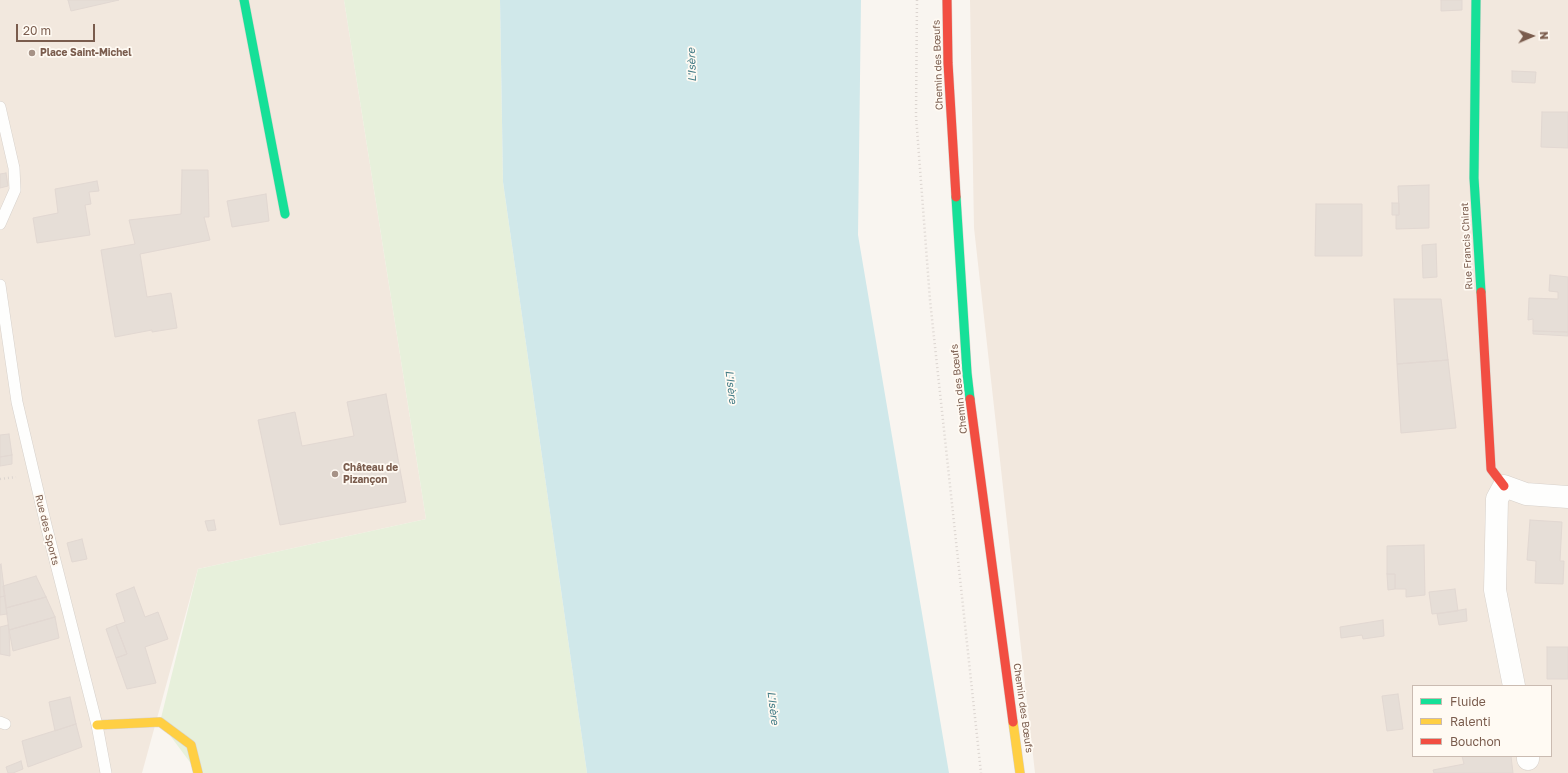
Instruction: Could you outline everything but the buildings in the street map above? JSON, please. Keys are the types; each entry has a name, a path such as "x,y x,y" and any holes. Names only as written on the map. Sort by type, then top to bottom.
{"street":[{"path":"244,0 286,214"},
{"name":"Chemin des Bœufs","path":"947,0 948,63 967,373 1020,773"},
{"name":"Rue Francis Chirat","path":"1476,0 1474,186 1491,469 1504,486"},
{"path":"1514,685 1495,590 1497,499 1504,486 1526,494 1568,497"},
{"path":"96,725 160,722 191,745 198,773"}],"lane":[{"path":"0,107 14,168 15,190 0,224"},
{"name":"Rue des Sports","path":"0,285 17,402 96,725 106,773"}],"shaded area":[{"path":"0,0 344,0 426,519 198,569 142,773 0,773"},
{"path":"970,0 1568,0 1568,773 1035,773 974,228"}],"green space":[{"path":"344,0 500,0 503,182 587,773 198,773 160,722 198,569 426,519"}],"water":[{"name":"L'Isère","path":"500,0 861,0 858,235 949,773 587,773 503,182"}],"traffic: fast":[{"path":"244,0 285,214"},
{"path":"1476,0 1474,178 1481,292"},
{"path":"956,197 970,399"}],"traffic: slow":[{"path":"97,725 160,722 191,745 198,773"},
{"path":"1013,722 1020,773"}],"traffic: jam":[{"path":"947,0 948,63 956,197"},
{"path":"1481,292 1491,469 1504,486"},
{"path":"970,399 1013,722"}],"place":[{"name":"Place Saint-Michel","path":"32,53"},
{"name":"Château de Pizançon","path":"335,474"}]}
